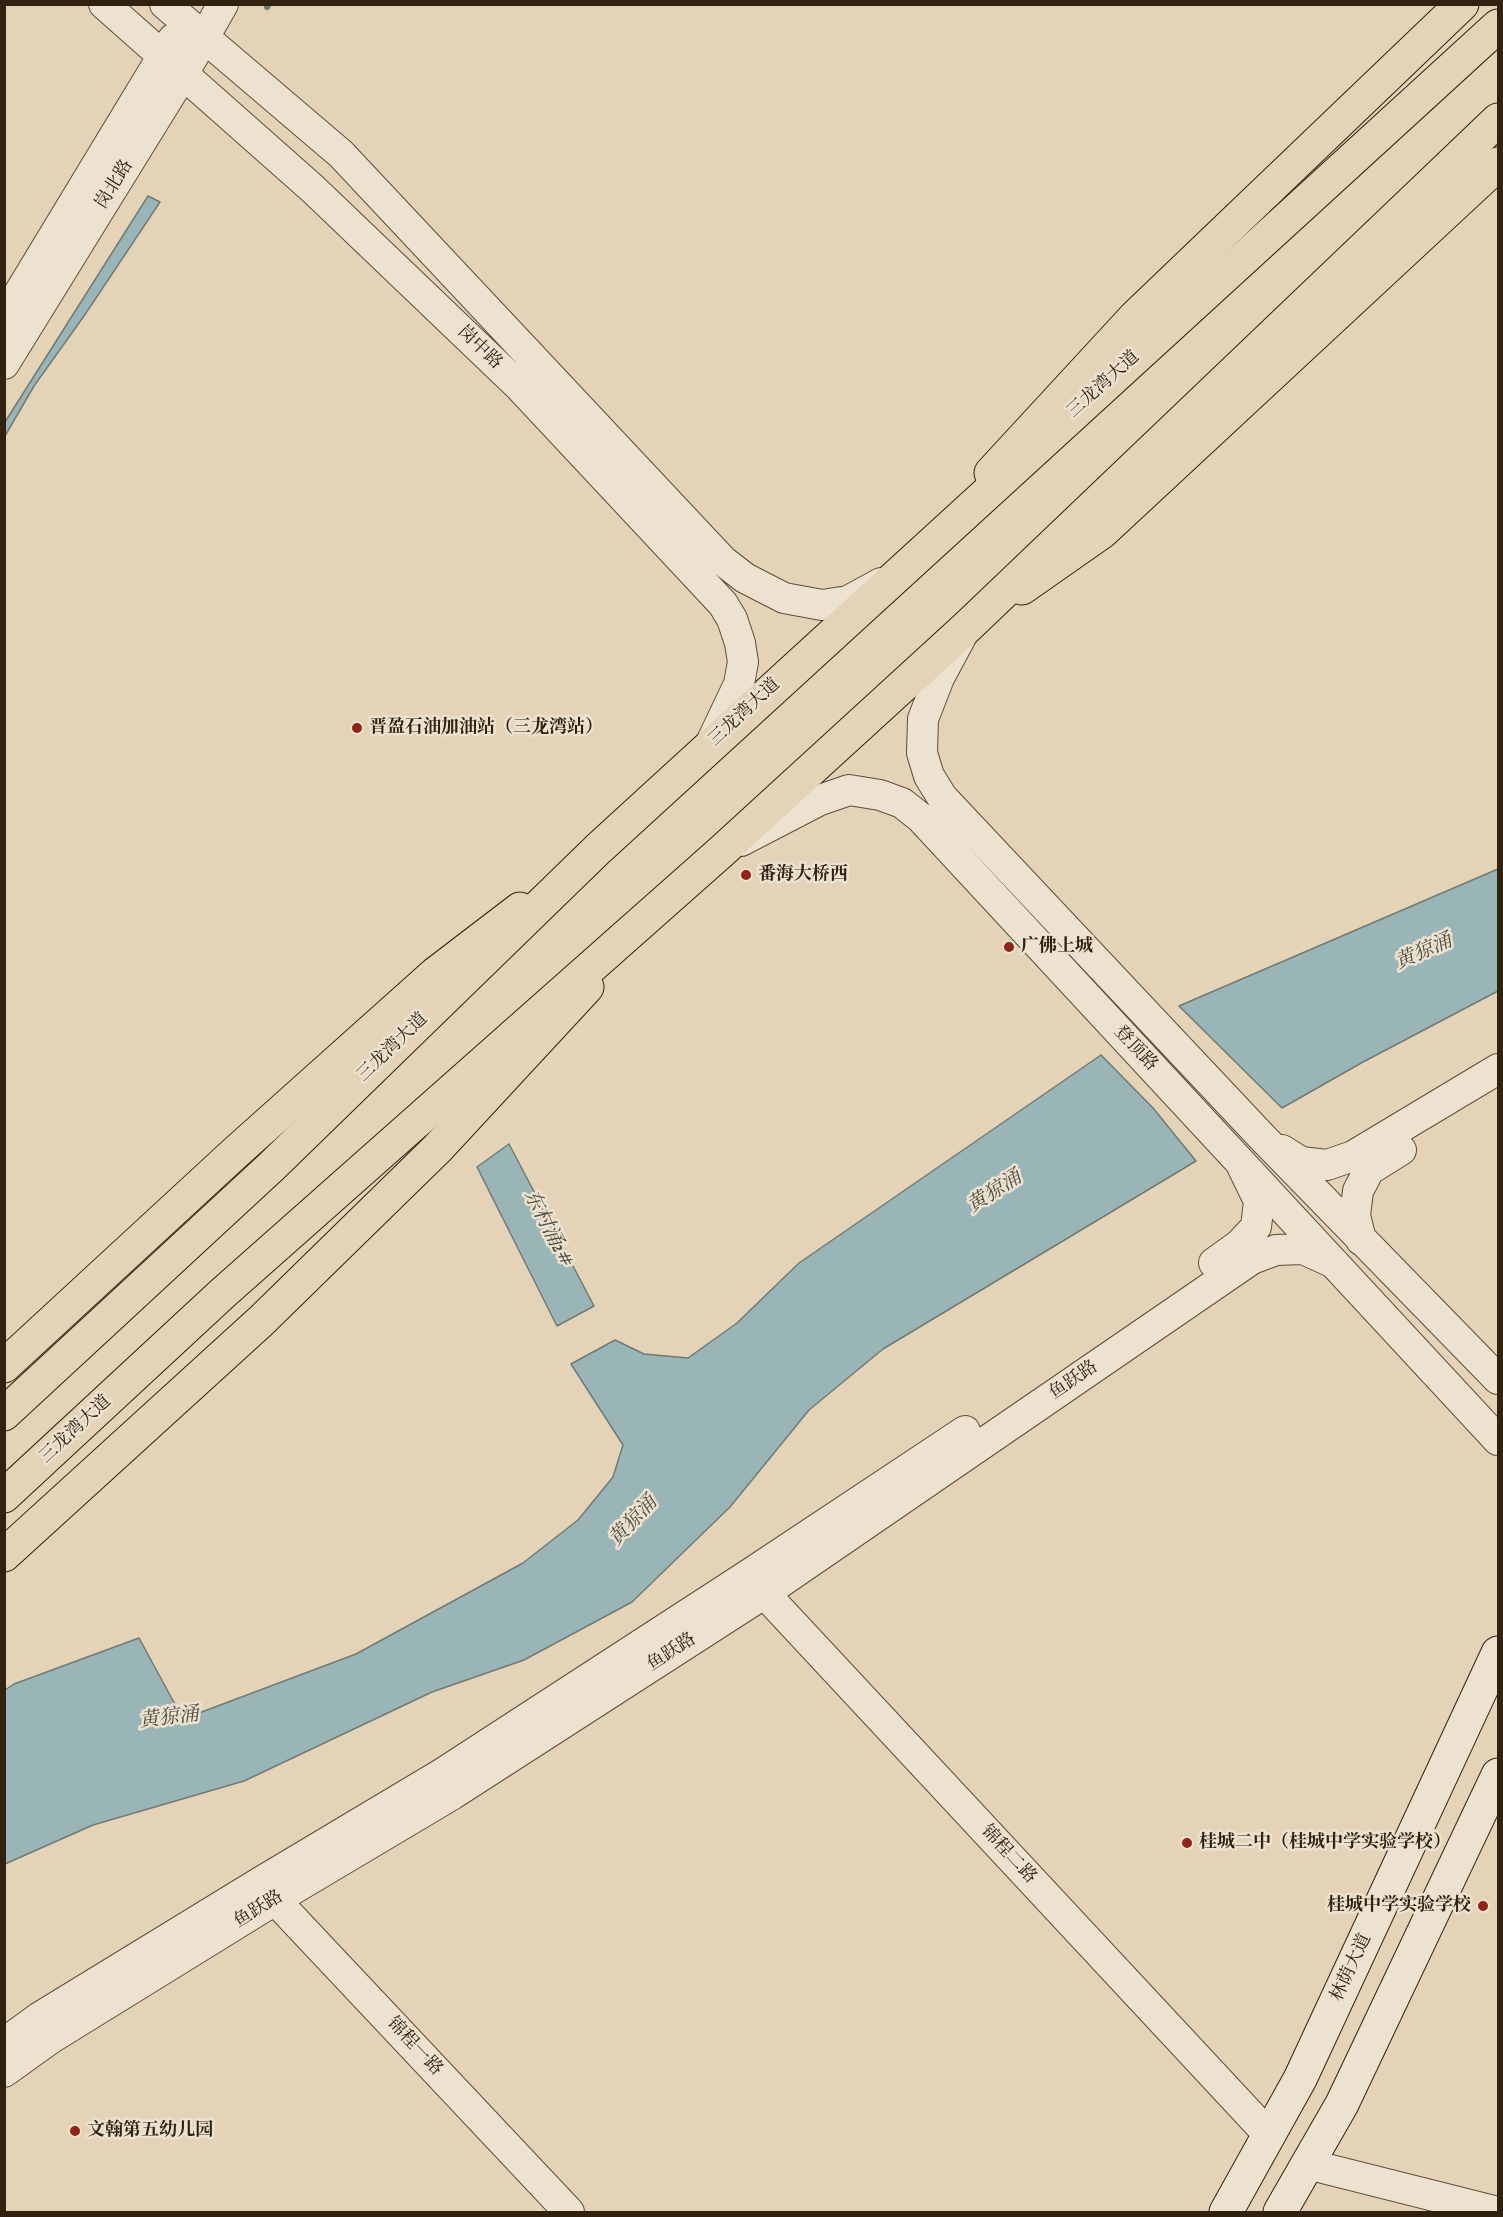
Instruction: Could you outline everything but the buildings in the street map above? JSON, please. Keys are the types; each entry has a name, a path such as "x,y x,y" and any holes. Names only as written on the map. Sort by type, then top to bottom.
{"main road":[{"path":"896,575 1134,318 1462,4"},
{"name":"三龙湾大道","path":"4,1414 271,1167 598,849 1498,26"},
{"name":"三龙湾大道","path":"4,1496 223,1293 722,851 966,627 1498,120"},
{"path":"966,627 1102,532 1498,164"},
{"path":"4,1366 236,1152 435,975 598,849"},
{"path":"4,1555 261,1321 437,1149 678,889"},
{"name":"林荫大道","path":"1226,2212 1300,2079 1498,1653"},
{"path":"1280,2212 1342,2104 1498,1775"}],"street":[{"name":"岗中路","path":"104,4 314,189 520,387 723,604 732,619 740,643 743,662 739,684 708,747"},
{"name":"岗北路","path":"4,364 173,65 186,16 223,4"},
{"name":"岗中路","path":"186,16 341,154 723,561 745,578 784,598 822,605 848,602 896,575"},
{"name":"岗北路","path":"4,318 173,65"},
{"path":"723,604 738,602 746,592 745,578"},
{"name":"登顶路","path":"966,627 939,678 923,719 922,753 929,777 942,797 1262,1137 1498,1379"},
{"name":"登顶路","path":"722,851 820,800 849,790 880,795 902,803 921,818 1498,1440"},
{"path":"921,818 916,806 916,797 921,791 932,791 942,797"},
{"path":"1262,1137 1301,1162 1327,1165 1353,1156 1498,1068"},
{"path":"1361,1240 1355,1215 1358,1191 1369,1170 1498,1091"},
{"name":"鱼跃路","path":"4,2043 40,2017 267,1891 453,1794 1239,1245 1256,1227 1259,1202 1240,1162"},
{"name":"鱼跃路","path":"756,1584 1252,1259 1276,1250 1303,1249 1334,1263"},
{"name":"锦程二路","path":"756,1584 1269,2135"},
{"name":"鱼跃路","path":"4,2072 267,1891"},
{"name":"锦程一路","path":"267,1891 569,2212"},
{"path":"1307,2164 1498,2212"}],"water":[{"path":"148,196 160,202 34,386 5,436 5,422"},
{"name":"黄猄涌","path":"1498,869 1498,991 1363,1062 1282,1108 1179,1006"},
{"name":"黄猄涌","path":"1101,1055 1153,1108 1196,1161 883,1349 809,1410 730,1507 632,1602 524,1660 432,1692 244,1781 93,1825 5,1864 5,1690 14,1684 139,1638 183,1719 356,1654 523,1563 578,1520 613,1477 623,1445 571,1364 615,1340 644,1354 688,1358 737,1323 799,1263"},
{"name":"东村涌2#","path":"509,1144 594,1306 557,1326 477,1167"}],"place":[{"name":"晋盈石油加油站（三龙湾站）","path":"357,728"},
{"name":"番海大桥西","path":"746,875"},
{"name":"广佛上城","path":"1009,947"},
{"name":"桂城二中（桂城中学实验学校）","path":"1187,1843"},
{"name":"桂城中学实验学校","path":"1483,1906"},
{"name":"文翰第五幼儿园","path":"75,2131"}]}
